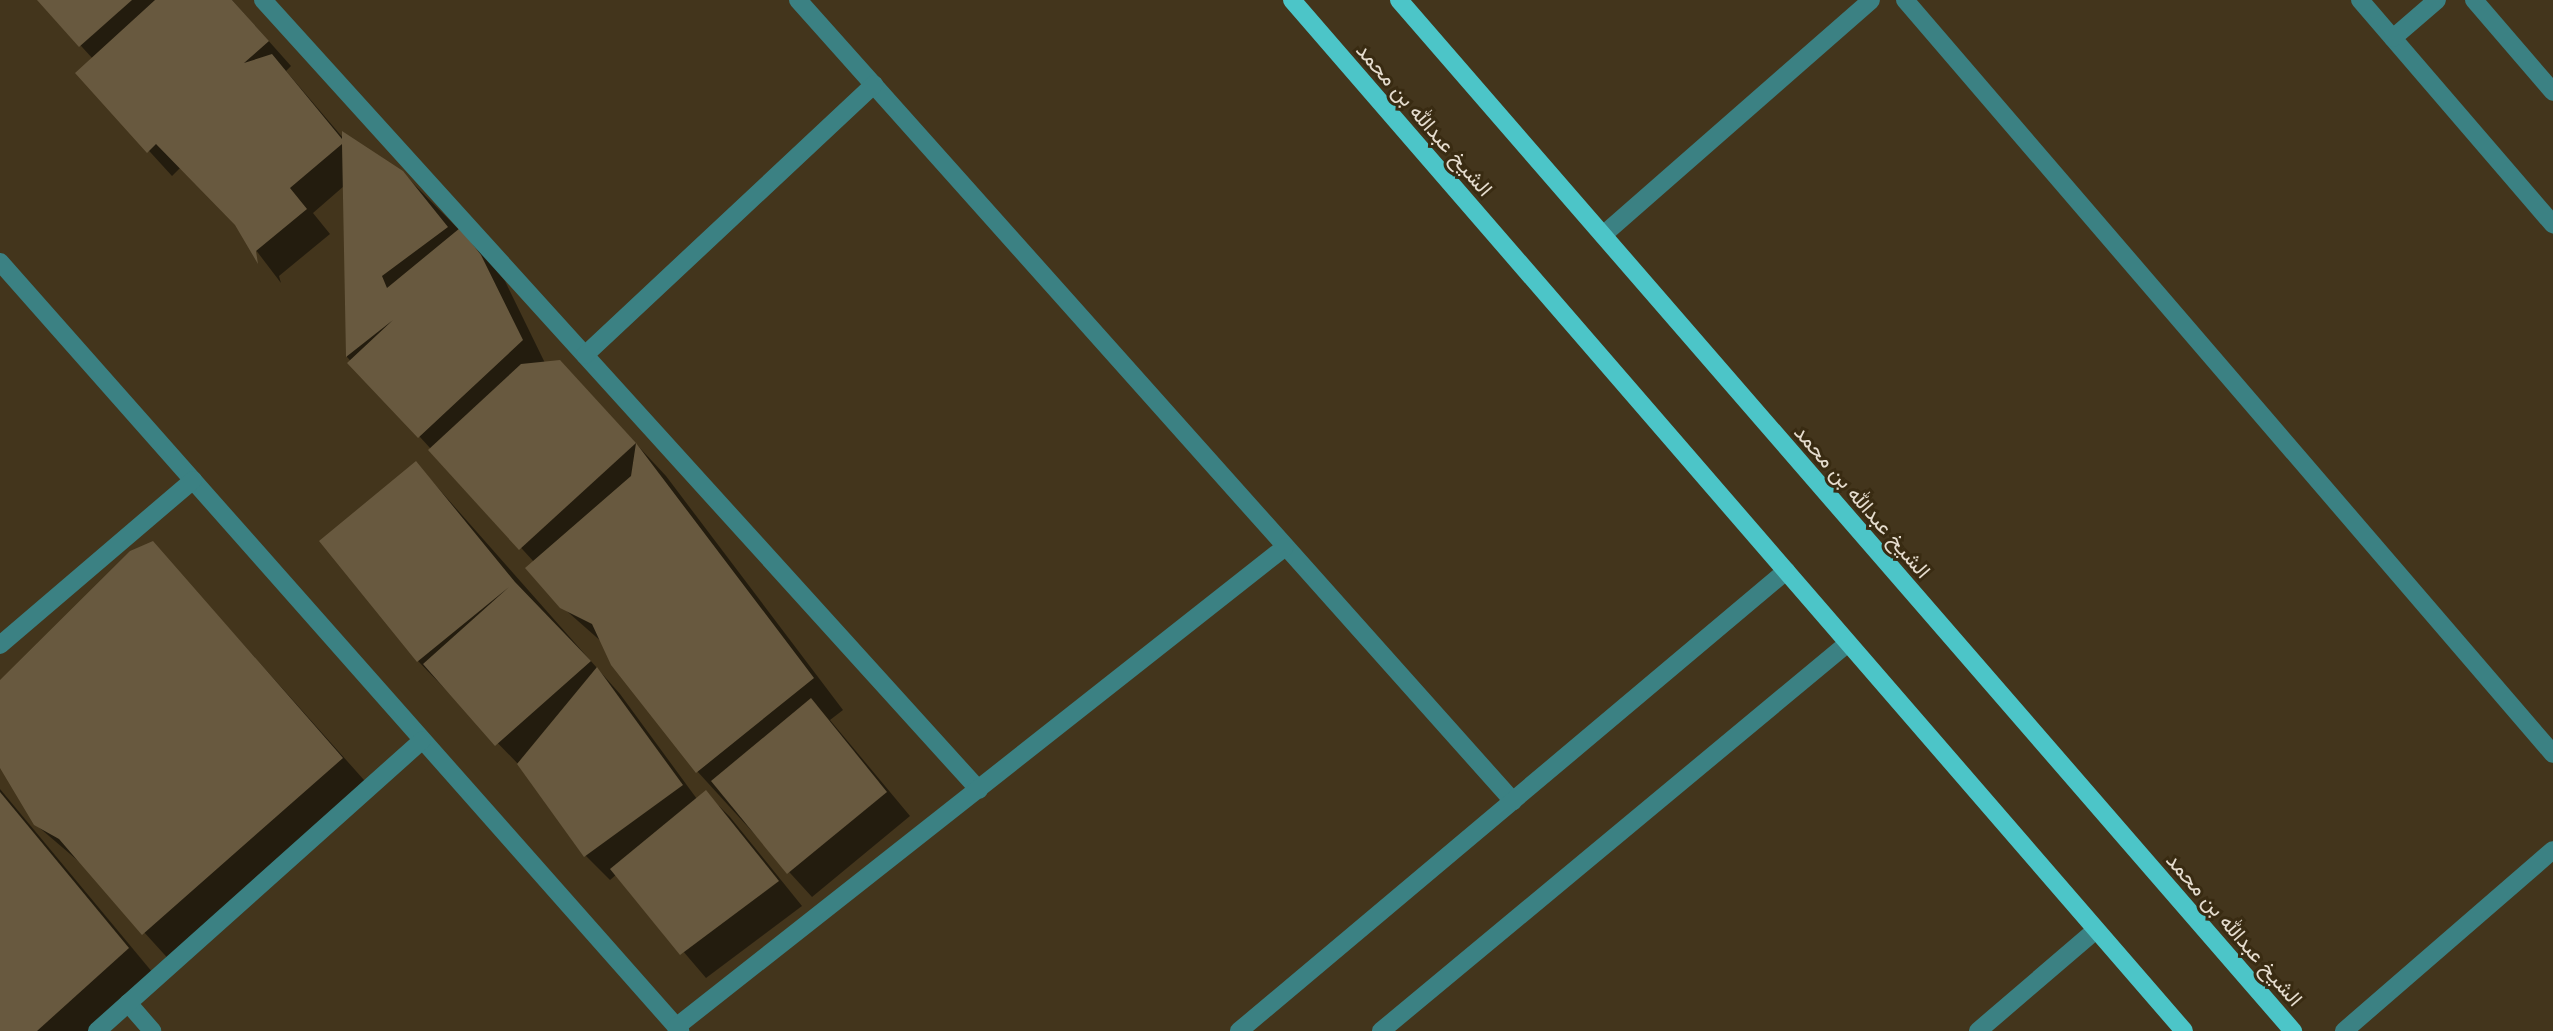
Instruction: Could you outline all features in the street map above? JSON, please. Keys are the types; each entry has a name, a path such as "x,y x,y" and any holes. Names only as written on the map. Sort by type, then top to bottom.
{"main road":[{"name":"الشيخ عبدالله بن محمد","path":"1292,0 2184,1031"},
{"name":"الشيخ عبدالله بن محمد","path":"1399,0 2293,1031"}],"street":[{"path":"263,0 979,790"},
{"path":"798,0 1513,801"},
{"path":"1603,235 1871,0"},
{"path":"1905,0 2553,754"},
{"path":"2360,0 2553,224"},
{"path":"2393,38 2438,0"},
{"path":"2474,0 2553,92"},
{"path":"585,355 874,85"},
{"path":"0,262 678,1029 1285,547"},
{"path":"0,645 193,481"},
{"path":"1239,1031 1786,571"},
{"path":"1381,1031 1848,643"},
{"path":"97,1031 422,740"},
{"path":"2344,1031 2553,850"},
{"path":"1978,1031 2096,930"},
{"path":"128,1003 152,1031"}],"building":[{"path":"37,0 132,0 79,47"},
{"path":"155,0 232,0 269,41 244,63 272,54 342,139 342,131 403,171 448,227 382,276 387,288 460,228 481,255 523,340 418,438 347,363 393,320 346,357 342,144 290,188 307,209 256,251 258,264 235,225 156,144 147,153 75,73"},
{"path":"560,360 636,443 519,550 428,450 521,364"},
{"path":"636,443 814,678 696,773 611,665 592,624 560,608 525,568 631,476"},
{"path":"416,461 515,582 591,661 495,746 423,664 509,587 417,662 319,541"},
{"path":"153,541 343,758 142,935 59,839 34,825 0,768 0,680 130,551"},
{"path":"597,667 683,785 584,857 517,764"},
{"path":"811,698 887,792 787,874 711,781"},
{"path":"706,790 779,881 680,955 610,869"},
{"path":"0,792 129,948 37,1031 0,1031"}]}
